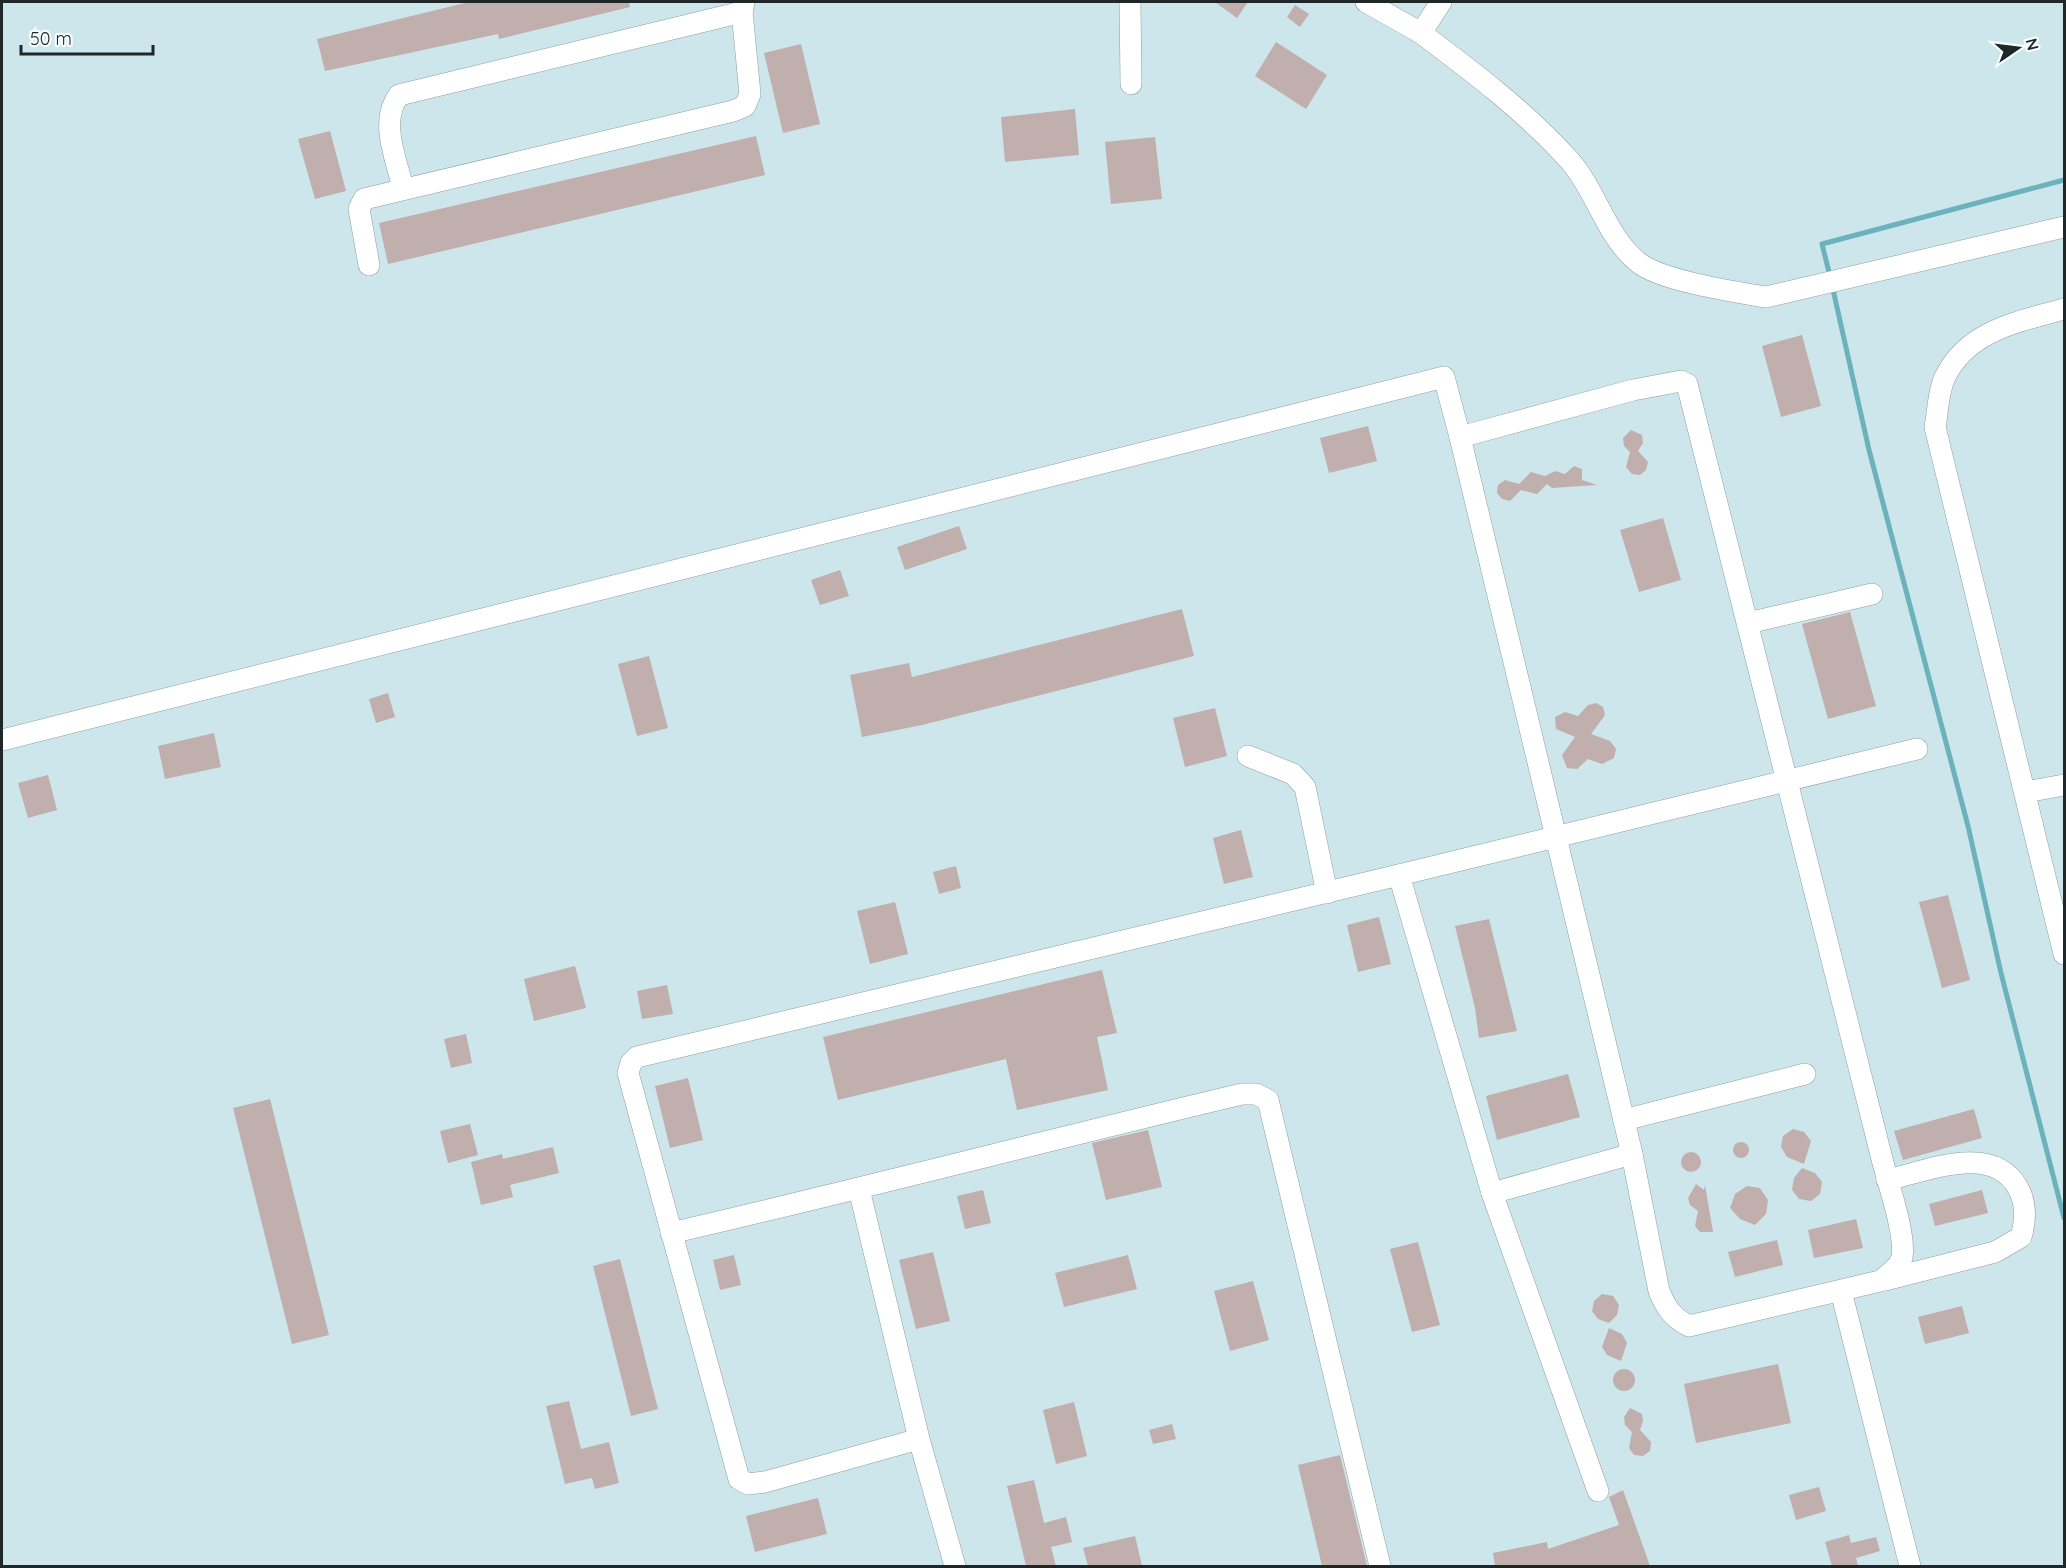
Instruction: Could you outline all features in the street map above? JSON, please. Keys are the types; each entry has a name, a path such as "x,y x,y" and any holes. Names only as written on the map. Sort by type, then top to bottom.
{"lane":[{"path":"1130,2 1131,84"},
{"path":"1366,2 1421,33 1504,97 1570,162 1595,196 1614,237 1640,264 1716,290 1766,297 1813,288 2064,226"},
{"path":"1421,33 1441,2"},
{"path":"369,265 359,209 364,198 721,114 745,106 750,94 743,7 399,95 391,105 388,120 403,188"},
{"path":"2064,309 1982,334 1959,354 1943,379 1935,427 2064,954"},
{"path":"2,740 1444,377 1632,1154 1659,1291 1667,1308 1675,1319 1689,1326 1995,1252 2021,1237 2026,1222 2023,1198 2012,1177 1994,1165 1975,1162 1887,1180"},
{"path":"1460,437 1658,384 1681,381 1687,384 1901,1239 1902,1259 1897,1267 1880,1281"},
{"path":"1748,623 1872,594"},
{"path":"919,1439 765,1482 748,1484 739,1479 628,1073 631,1063 637,1057 1327,893 1917,749"},
{"path":"1248,756 1293,774 1305,787 1327,893"},
{"path":"2026,792 2064,785"},
{"path":"1399,875 1492,1193 1598,1491"},
{"path":"1624,1120 1805,1074"},
{"path":"672,1233 859,1189 1073,1134 1242,1094 1256,1094 1268,1100 1380,1566"},
{"path":"1492,1193 1632,1154"},
{"path":"859,1189 919,1439 955,1566"},
{"path":"1841,1291 1910,1566"}],"shaded area":[{"path":"2,2 2064,2 2064,1566 2,1566"}],"building":[{"path":"469,2 629,2 630,7 499,39 498,34 325,71 317,39"},
{"path":"1215,2 1248,2 1237,18"},
{"path":"1295,5 1309,14 1300,27 1287,17"},
{"path":"1276,42 1327,75 1306,109 1255,76"},
{"path":"801,44 820,124 783,133 764,53"},
{"path":"1075,109 1079,155 1005,162 1001,117"},
{"path":"330,131 346,191 315,199 298,139"},
{"path":"756,136 765,175 388,264 379,223"},
{"path":"1155,137 1162,199 1111,204 1105,142"},
{"path":"1802,335 1821,406 1781,417 1762,346"},
{"path":"1368,426 1377,461 1329,473 1320,438"},
{"path":"1631,430 1642,435 1643,443 1638,451 1648,462 1646,470 1640,475 1632,474 1626,467 1630,452 1624,446 1623,438"},
{"path":"1574,466 1582,469 1582,480 1597,485 1552,488 1547,484 1537,494 1521,490 1510,501 1502,499 1497,493 1498,485 1505,480 1519,484 1531,472 1545,476 1555,471 1565,474"},
{"path":"1663,518 1681,580 1639,592 1620,530"},
{"path":"959,526 967,549 905,570 897,547"},
{"path":"840,570 849,596 820,605 811,580"},
{"path":"1182,609 1194,656 922,725 862,737 850,675 909,663 912,677"},
{"path":"1850,612 1876,706 1828,719 1802,624"},
{"path":"649,656 668,728 637,736 618,664"},
{"path":"388,693 395,717 376,723 369,699"},
{"path":"1596,703 1603,707 1605,715 1591,734 1610,741 1616,749 1614,758 1602,764 1588,759 1577,769 1567,768 1562,755 1575,737 1556,729 1555,717 1565,712 1578,716 1588,705"},
{"path":"1215,708 1227,756 1185,767 1173,718"},
{"path":"214,733 221,767 165,779 158,746"},
{"path":"48,775 57,810 28,818 18,783"},
{"path":"1241,830 1253,877 1224,884 1213,838"},
{"path":"956,866 961,888 939,894 933,872"},
{"path":"1948,895 1970,980 1942,988 1919,902"},
{"path":"895,902 908,954 870,964 857,911"},
{"path":"1379,917 1391,964 1358,972 1347,925"},
{"path":"1489,919 1517,1031 1479,1038 1475,1008 1455,926"},
{"path":"575,966 586,1008 534,1021 524,979"},
{"path":"1102,970 1117,1033 1097,1037 1108,1090 1017,1110 1006,1059 838,1100 823,1037"},
{"path":"667,985 673,1014 642,1019 637,991"},
{"path":"466,1034 472,1063 451,1068 444,1039"},
{"path":"1568,1074 1580,1117 1497,1140 1486,1096"},
{"path":"688,1078 703,1140 670,1148 655,1086"},
{"path":"270,1099 329,1335 292,1344 233,1108"},
{"path":"1974,1109 1982,1138 1903,1160 1894,1131"},
{"path":"470,1124 478,1155 448,1163 440,1131"},
{"path":"1793,1129 1804,1132 1811,1141 1804,1164 1787,1157 1781,1147 1783,1136"},
{"path":"1148,1130 1162,1187 1106,1200 1092,1143"},
{"path":"1741,1142 1749,1150 1741,1158 1733,1150"},
{"path":"553,1147 559,1173 510,1185 513,1197 481,1205 471,1162 502,1154 503,1159"},
{"path":"1687,1152 1695,1152 1701,1158 1701,1166 1695,1172 1687,1172 1681,1166 1681,1158"},
{"path":"1802,1168 1815,1173 1822,1182 1820,1194 1811,1201 1799,1199 1792,1190 1794,1178"},
{"path":"1696,1184 1704,1190 1705,1185 1713,1232 1700,1232 1695,1226 1698,1211 1690,1205 1688,1198"},
{"path":"1747,1186 1760,1188 1768,1200 1766,1214 1755,1225 1740,1219 1730,1208 1735,1194"},
{"path":"983,1190 991,1223 965,1229 957,1196"},
{"path":"1982,1190 1988,1213 1935,1226 1929,1204"},
{"path":"1856,1219 1863,1248 1814,1258 1808,1230"},
{"path":"1777,1240 1783,1265 1735,1277 1728,1252"},
{"path":"1418,1242 1440,1325 1412,1332 1390,1249"},
{"path":"933,1252 950,1321 916,1329 899,1260"},
{"path":"734,1255 741,1285 720,1290 713,1260"},
{"path":"1128,1255 1137,1289 1064,1307 1055,1273"},
{"path":"620,1259 658,1409 631,1416 593,1266"},
{"path":"1253,1281 1269,1340 1230,1351 1214,1291"},
{"path":"1602,1294 1613,1296 1619,1305 1617,1315 1609,1323 1598,1319 1592,1311 1594,1301"},
{"path":"1962,1306 1969,1333 1925,1344 1918,1317"},
{"path":"1609,1328 1622,1334 1627,1343 1621,1361 1607,1355 1602,1347"},
{"path":"1778,1364 1791,1423 1696,1443 1684,1384"},
{"path":"1620,1369 1628,1369 1635,1376 1635,1384 1628,1391 1620,1391 1613,1384 1613,1376"},
{"path":"569,1401 581,1449 609,1442 619,1483 595,1489 592,1478 565,1484 546,1406"},
{"path":"1074,1402 1087,1456 1056,1464 1043,1410"},
{"path":"1630,1408 1642,1414 1643,1421 1640,1430 1651,1442 1650,1451 1643,1456 1634,1455 1629,1448 1632,1432 1625,1425 1624,1417"},
{"path":"1172,1424 1176,1439 1153,1444 1149,1430"},
{"path":"1340,1455 1367,1566 1322,1566 1298,1465"},
{"path":"1034,1480 1044,1523 1066,1517 1072,1542 1051,1547 1056,1566 1026,1566 1007,1486"},
{"path":"1819,1487 1826,1511 1796,1520 1789,1495"},
{"path":"1623,1490 1650,1566 1495,1566 1493,1553 1547,1542 1548,1549 1619,1525 1609,1497"},
{"path":"818,1498 827,1534 755,1552 746,1516"},
{"path":"1849,1535 1851,1543 1876,1537 1880,1551 1856,1558 1858,1566 1832,1566 1825,1542"},
{"path":"1135,1536 1142,1566 1088,1566 1083,1548"}],"waterway":[{"path":"1830,276 1822,244 2064,180"},
{"path":"1832,285 1869,450 1968,826 2001,973 2064,1218"}]}
